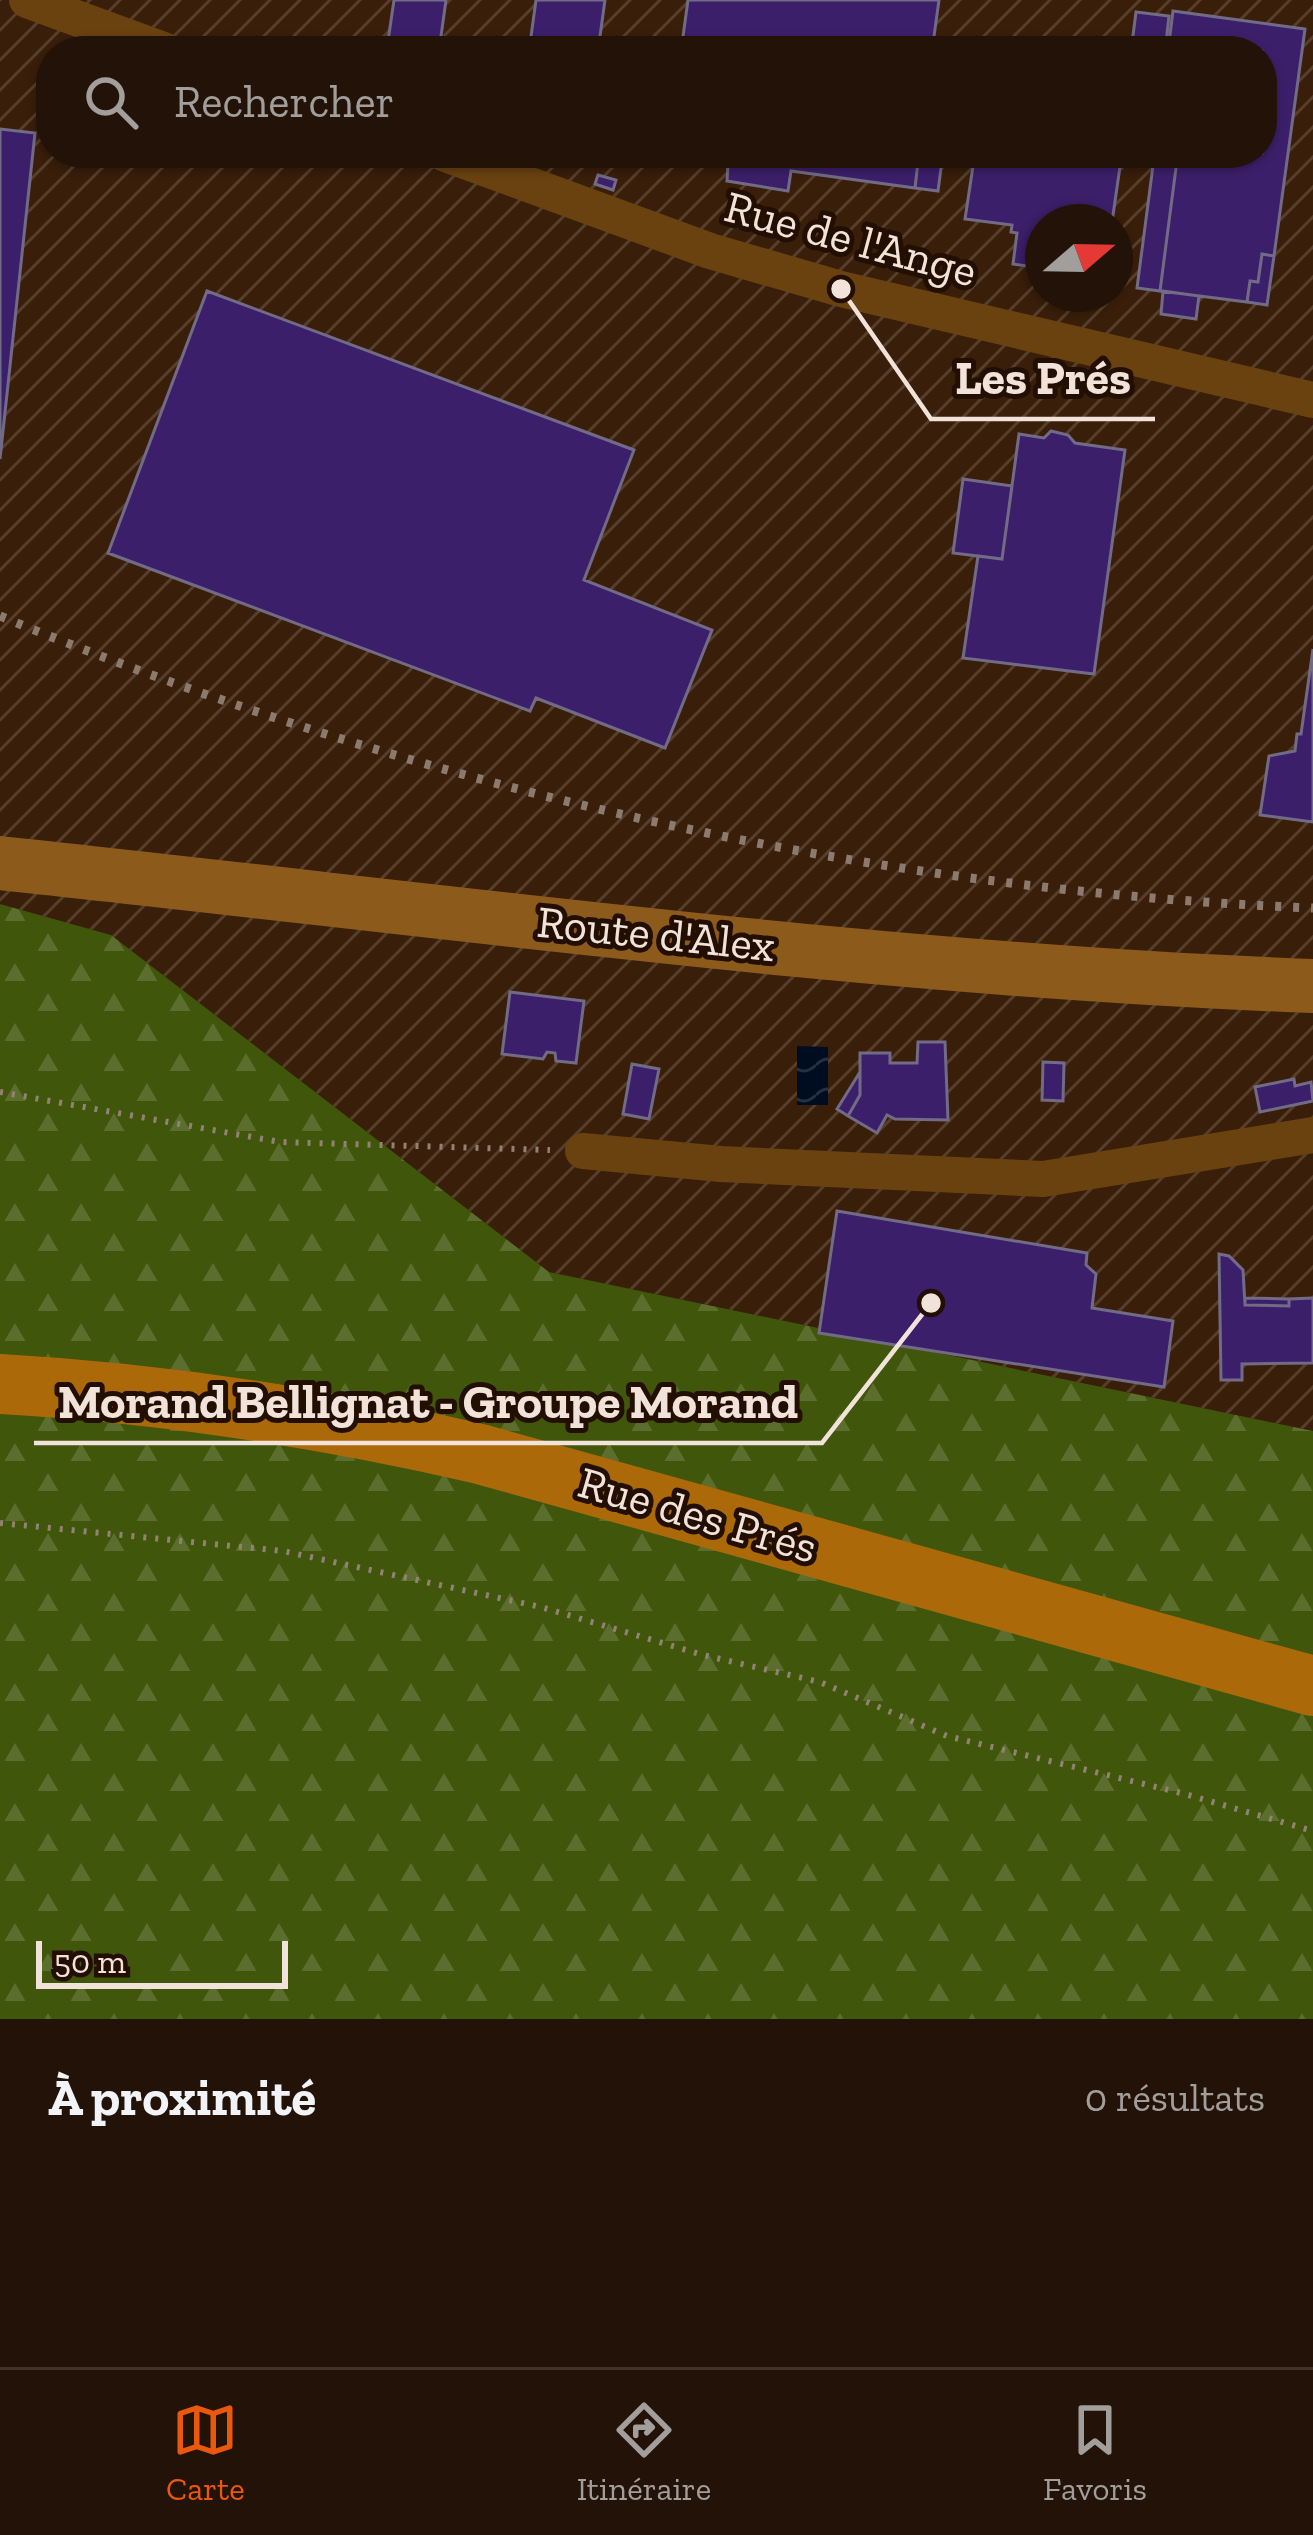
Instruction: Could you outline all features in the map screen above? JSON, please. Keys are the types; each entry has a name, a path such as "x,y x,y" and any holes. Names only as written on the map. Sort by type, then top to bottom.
{"main road":[{"name":"Rue des Prés","path":"0,1384 256,1411 376,1430 480,1454 1313,1686"}],"street":[{"path":"27,0 125,36"},
{"name":"Rue de l'Ange","path":"484,168 710,251 841,290 1313,400"},
{"name":"Route d'Alex","path":"0,863 1045,971 1313,986"},
{"path":"584,1151 722,1164 1043,1179 1313,1135"}],"path":[{"path":"0,1092 280,1142 584,1151"},
{"path":"0,1523 284,1551 542,1607 703,1655 820,1682 946,1736 1185,1794 1313,1831"}],"shaded area":[{"path":"0,0 1313,0 1313,1431 549,1272 111,935 0,904"}],"green space":[{"path":"0,904 111,935 549,1272 1313,1431 1313,2019 0,2019"}],"water":[{"path":"797,1046 828,1047 828,1105 797,1105"}],"building":[{"path":"394,0 446,0 441,36 389,36"},
{"path":"536,0 605,0 600,36 531,36"},
{"path":"688,0 939,0 934,36 683,36"},
{"path":"1173,11 1305,29 1274,256 1262,254 1258,282 1250,281 1247,302 1160,291 1176,168 1277,168 1277,36 1170,36"},
{"path":"1136,12 1169,16 1167,36 1133,36"},
{"path":"0,129 35,133 0,459"},
{"path":"728,168 917,168 915,188 791,171 788,191 727,181"},
{"path":"917,168 941,168 938,191 915,188"},
{"path":"973,168 1120,168 1115,204 1025,204 1025,266 1013,264 1017,233 1011,232 1012,225 965,219"},
{"path":"1153,168 1176,168 1160,291 1137,288"},
{"path":"598,175 616,180 613,190 595,184"},
{"path":"1262,254 1274,256 1267,305 1247,302 1250,281 1258,282"},
{"path":"207,291 634,450 584,580 712,630 665,748 536,698 530,711 108,553"},
{"path":"1163,291 1199,296 1196,319 1161,314"},
{"path":"1051,431 1068,435 1075,443 1125,450 1094,674 963,658 978,556 1002,559 1019,434 1044,438"},
{"path":"963,479 1012,486 1002,559 953,553"},
{"path":"1313,649 1313,822 1260,815 1269,756 1295,751 1297,734 1301,734"},
{"path":"510,992 584,1001 576,1063 556,1061 555,1053 547,1052 543,1059 502,1054"},
{"path":"918,1042 945,1042 948,1120 887,1115 877,1133 848,1116 860,1095 860,1053 890,1053 890,1063 917,1063"},
{"path":"1043,1062 1064,1063 1063,1101 1042,1100"},
{"path":"632,1064 659,1069 649,1119 623,1114"},
{"path":"860,1072 860,1095 848,1116 837,1109"},
{"path":"1294,1079 1295,1086 1311,1082 1313,1101 1260,1112 1255,1087"},
{"path":"837,1211 1087,1253 1086,1265 1096,1274 1092,1308 1173,1321 1164,1387 819,1333"},
{"path":"1219,1254 1229,1256 1243,1270 1245,1305 1289,1306 1289,1299 1313,1298 1313,1363 1242,1364 1242,1380 1221,1380"},
{"path":"1245,1298 1289,1299 1289,1306 1245,1305"}],"railway":[{"path":"0,616 157,677 317,731 479,779 644,819 810,853 977,879 1313,908"}],"place":[{"name":"Les Prés","path":"841,289"},
{"name":"Morand Bellignat - Groupe Morand","path":"931,1303"}]}
